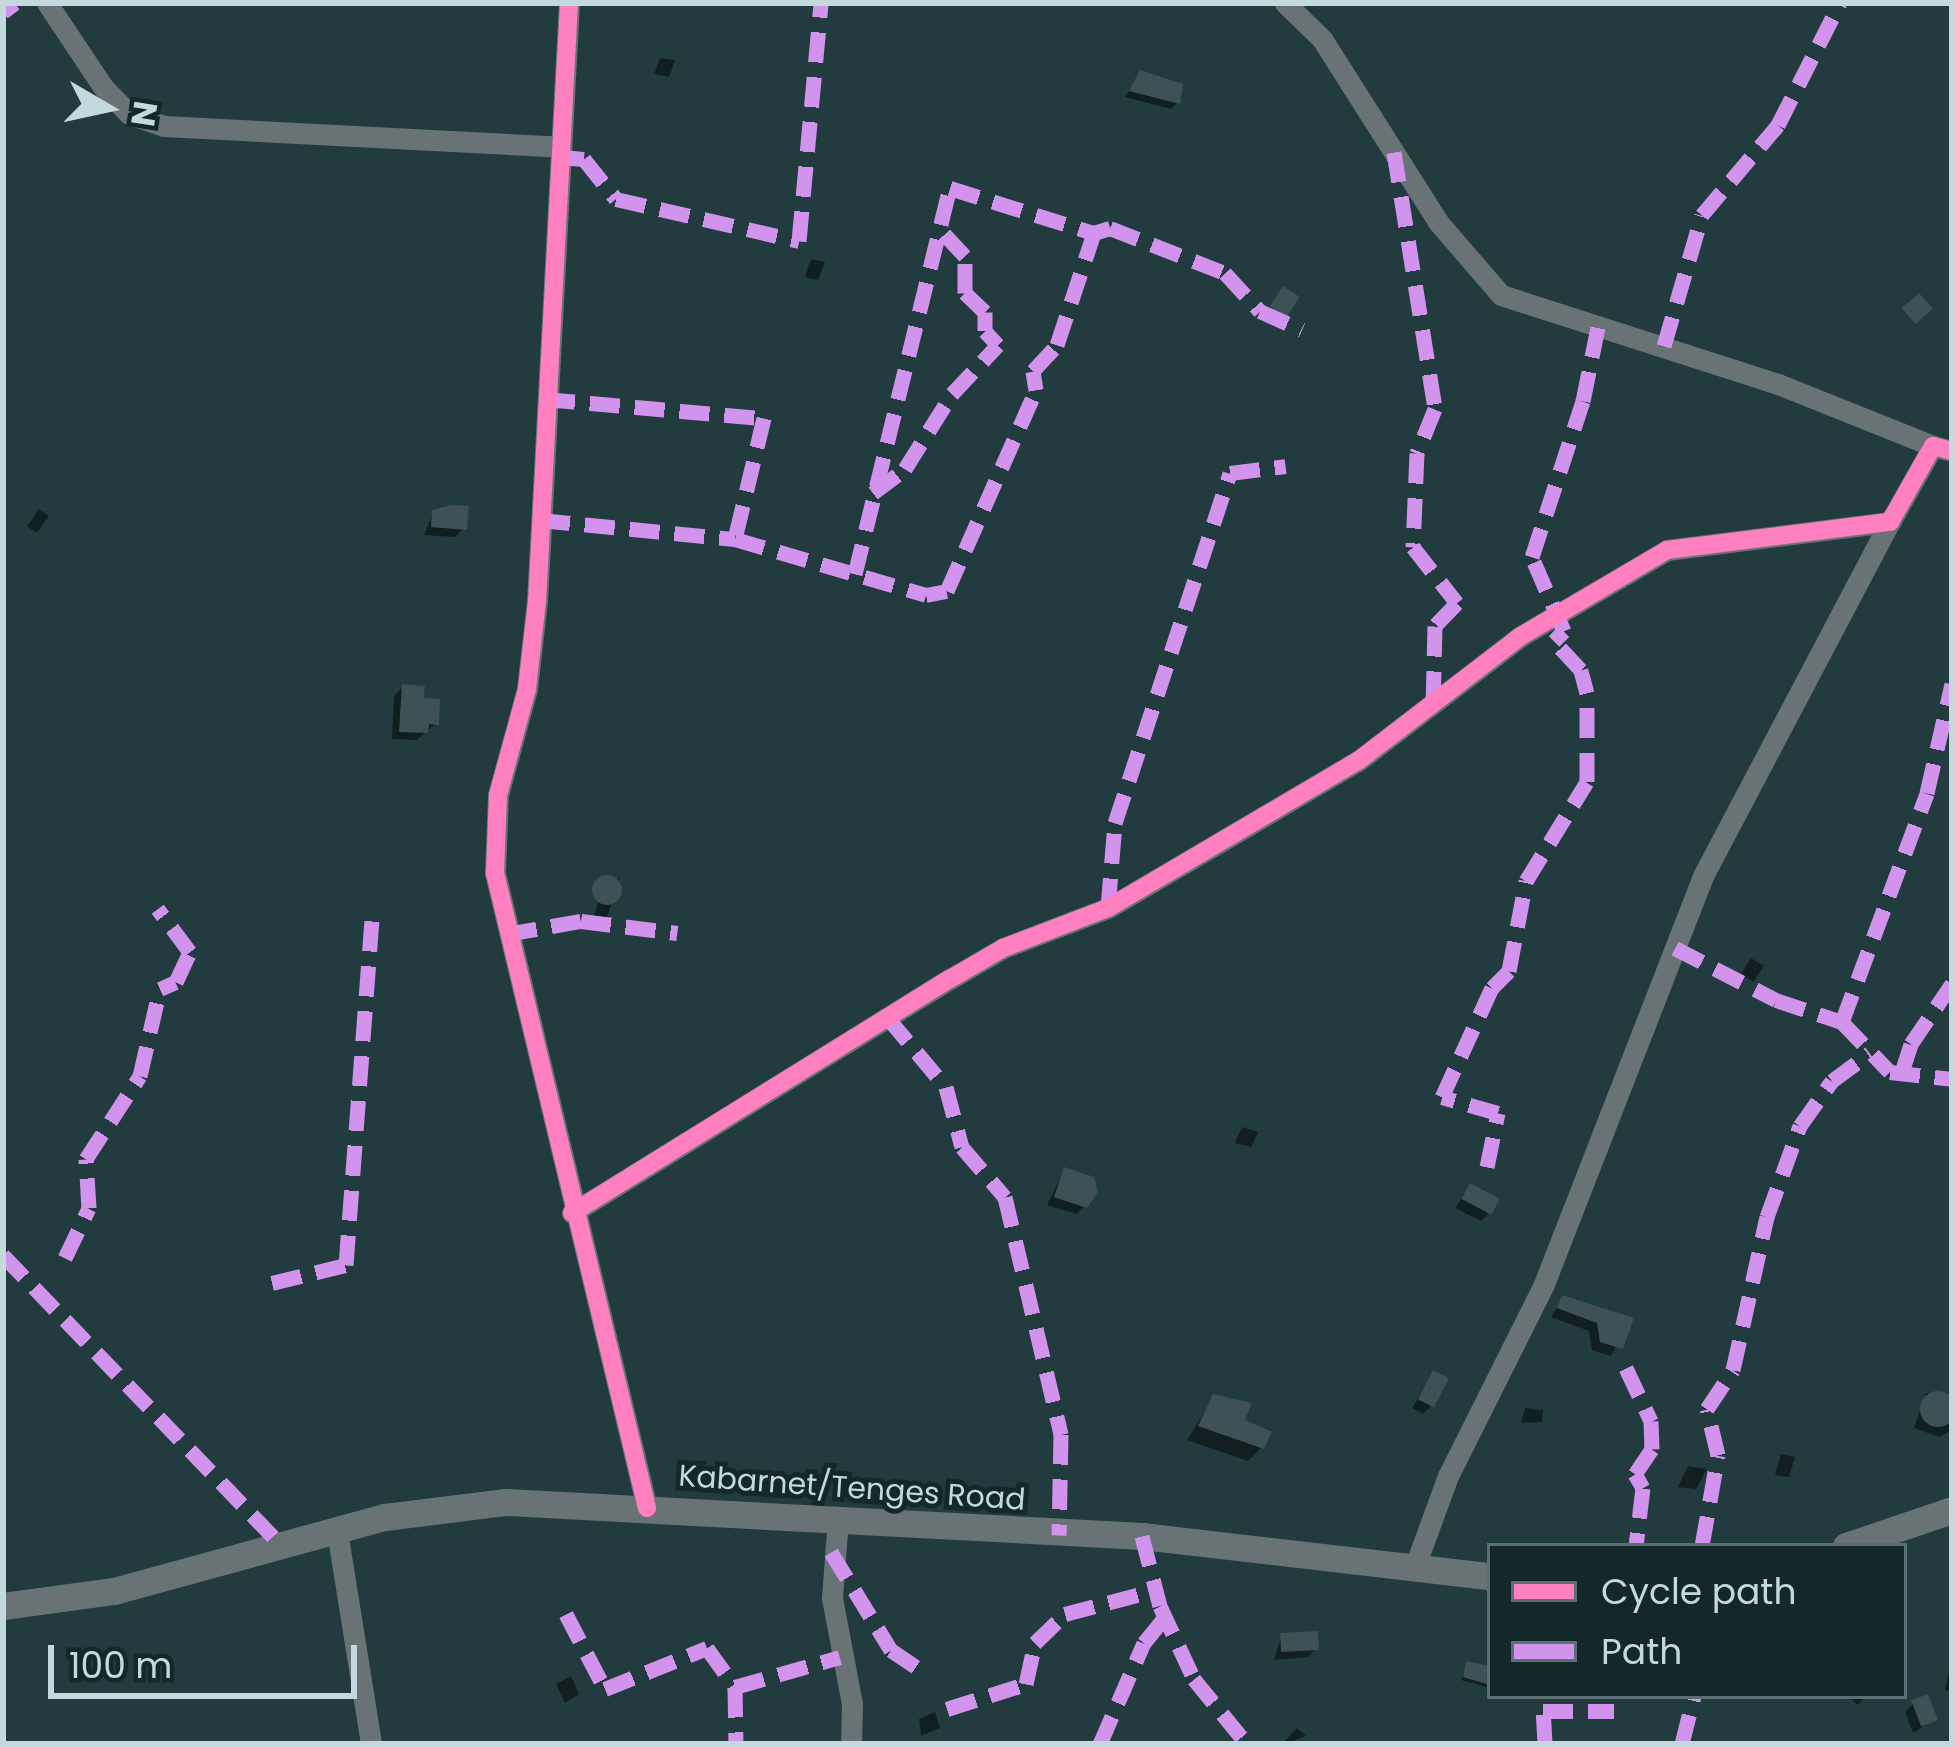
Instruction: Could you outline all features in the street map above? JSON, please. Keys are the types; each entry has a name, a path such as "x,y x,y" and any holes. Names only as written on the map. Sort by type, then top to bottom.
{"street":[{"path":"47,3 103,87 129,114 164,126 561,147"},
{"path":"568,3 537,601 527,689 494,833 498,895 646,1508"},
{"path":"1285,3 1322,39 1438,222 1501,295 1778,384 1942,448 1890,522 1703,876 1544,1284 1448,1476 1415,1566"},
{"path":"572,1213 985,958 1108,908 1358,761 1521,636 1667,550 1890,522"},
{"name":"Kabarnet/Tenges Road","path":"3,1606 113,1591 337,1532 506,1502 1142,1536 1487,1576"},
{"path":"1855,1543 1952,1510"},
{"path":"838,1518 832,1598 852,1704 851,1744"},
{"path":"337,1532 371,1744"}],"building":[{"path":"1140,70 1183,84 1180,104 1129,91"},
{"path":"1283,286 1300,297 1287,317 1270,306"},
{"path":"1919,293 1933,309 1915,324 1902,308"},
{"path":"469,506 467,530 431,527 432,510"},
{"path":"402,684 425,686 424,698 440,699 439,725 429,724 428,733 399,732"},
{"path":"607,875 618,879 622,890 618,901 607,905 596,901 592,890 596,879"},
{"path":"1064,1167 1094,1177 1098,1192 1087,1208 1054,1197"},
{"path":"1470,1183 1500,1199 1492,1215 1462,1199"},
{"path":"1562,1295 1634,1318 1623,1349 1600,1342 1597,1323 1557,1308"},
{"path":"1433,1370 1449,1378 1434,1408 1418,1399"},
{"path":"1938,1391 1951,1396 1956,1409 1951,1422 1938,1427 1925,1422 1920,1409 1925,1396"},
{"path":"1213,1394 1252,1403 1245,1420 1272,1432 1264,1449 1198,1426"},
{"path":"1318,1631 1319,1650 1281,1652 1280,1633"},
{"path":"1466,1661 1487,1665 1487,1684 1463,1677"},
{"path":"1928,1694 1938,1720 1921,1727 1911,1700"}],"marked path":[{"path":"3,12 15,3"},
{"path":"561,157 584,159 616,199 799,241 821,3"},
{"path":"1664,346 1702,215 1778,125 1840,3"},
{"path":"1394,152 1435,409 1417,453 1413,547 1457,603 1435,626 1433,707"},
{"path":"855,574 950,188 1094,233 1110,228 1225,273 1260,311 1302,330"},
{"path":"873,493 905,469 952,394 998,345 985,331 985,312 965,293 965,256 938,227"},
{"path":"545,399 764,418 735,539 926,595 947,591 1036,390 1033,371 1057,345 1094,233"},
{"path":"1487,1167 1498,1113 1442,1097 1492,988 1509,971 1526,881 1587,782 1587,693 1581,670 1554,641 1564,631 1532,557 1583,401 1598,327"},
{"path":"1108,908 1115,823 1230,473 1286,466"},
{"path":"540,520 735,539"},
{"path":"1842,1022 1927,793 1952,684"},
{"path":"272,1283 346,1265 373,907"},
{"path":"65,1258 89,1208 86,1159 140,1076 160,989 176,982 190,952 158,909"},
{"path":"507,934 581,921 677,933"},
{"path":"1675,948 1776,1000 1842,1022 1890,1072 1952,1079"},
{"path":"1902,1072 1911,1044 1952,984"},
{"path":"888,1018 946,1087 962,1147 1005,1197 1061,1434 1059,1535"},
{"path":"1703,1543 1718,1455 1707,1409 1733,1370 1767,1217 1800,1126 1832,1081 1870,1053"},
{"path":"3,1255 282,1546"},
{"path":"1626,1368 1651,1421 1652,1449 1635,1474 1643,1488 1636,1543"},
{"path":"1142,1536 1160,1606 1194,1679 1247,1744"},
{"path":"831,1552 891,1650 921,1670"},
{"path":"947,1709 1026,1684 1035,1643 1065,1614 1156,1590"},
{"path":"566,1614 605,1689 707,1648 735,1687 840,1657"},
{"path":"1100,1744 1144,1643 1165,1617"},
{"path":"735,1687 736,1744"},
{"path":"1682,1744 1693,1699"},
{"path":"1545,1744 1543,1711 1614,1711"}],"cycle path":[{"path":"569,3 537,601 527,689 498,795 495,873 647,1508"},
{"path":"572,1213 1003,948 1108,908 1358,761 1521,636 1667,550 1890,522 1933,446 1952,451"}]}
